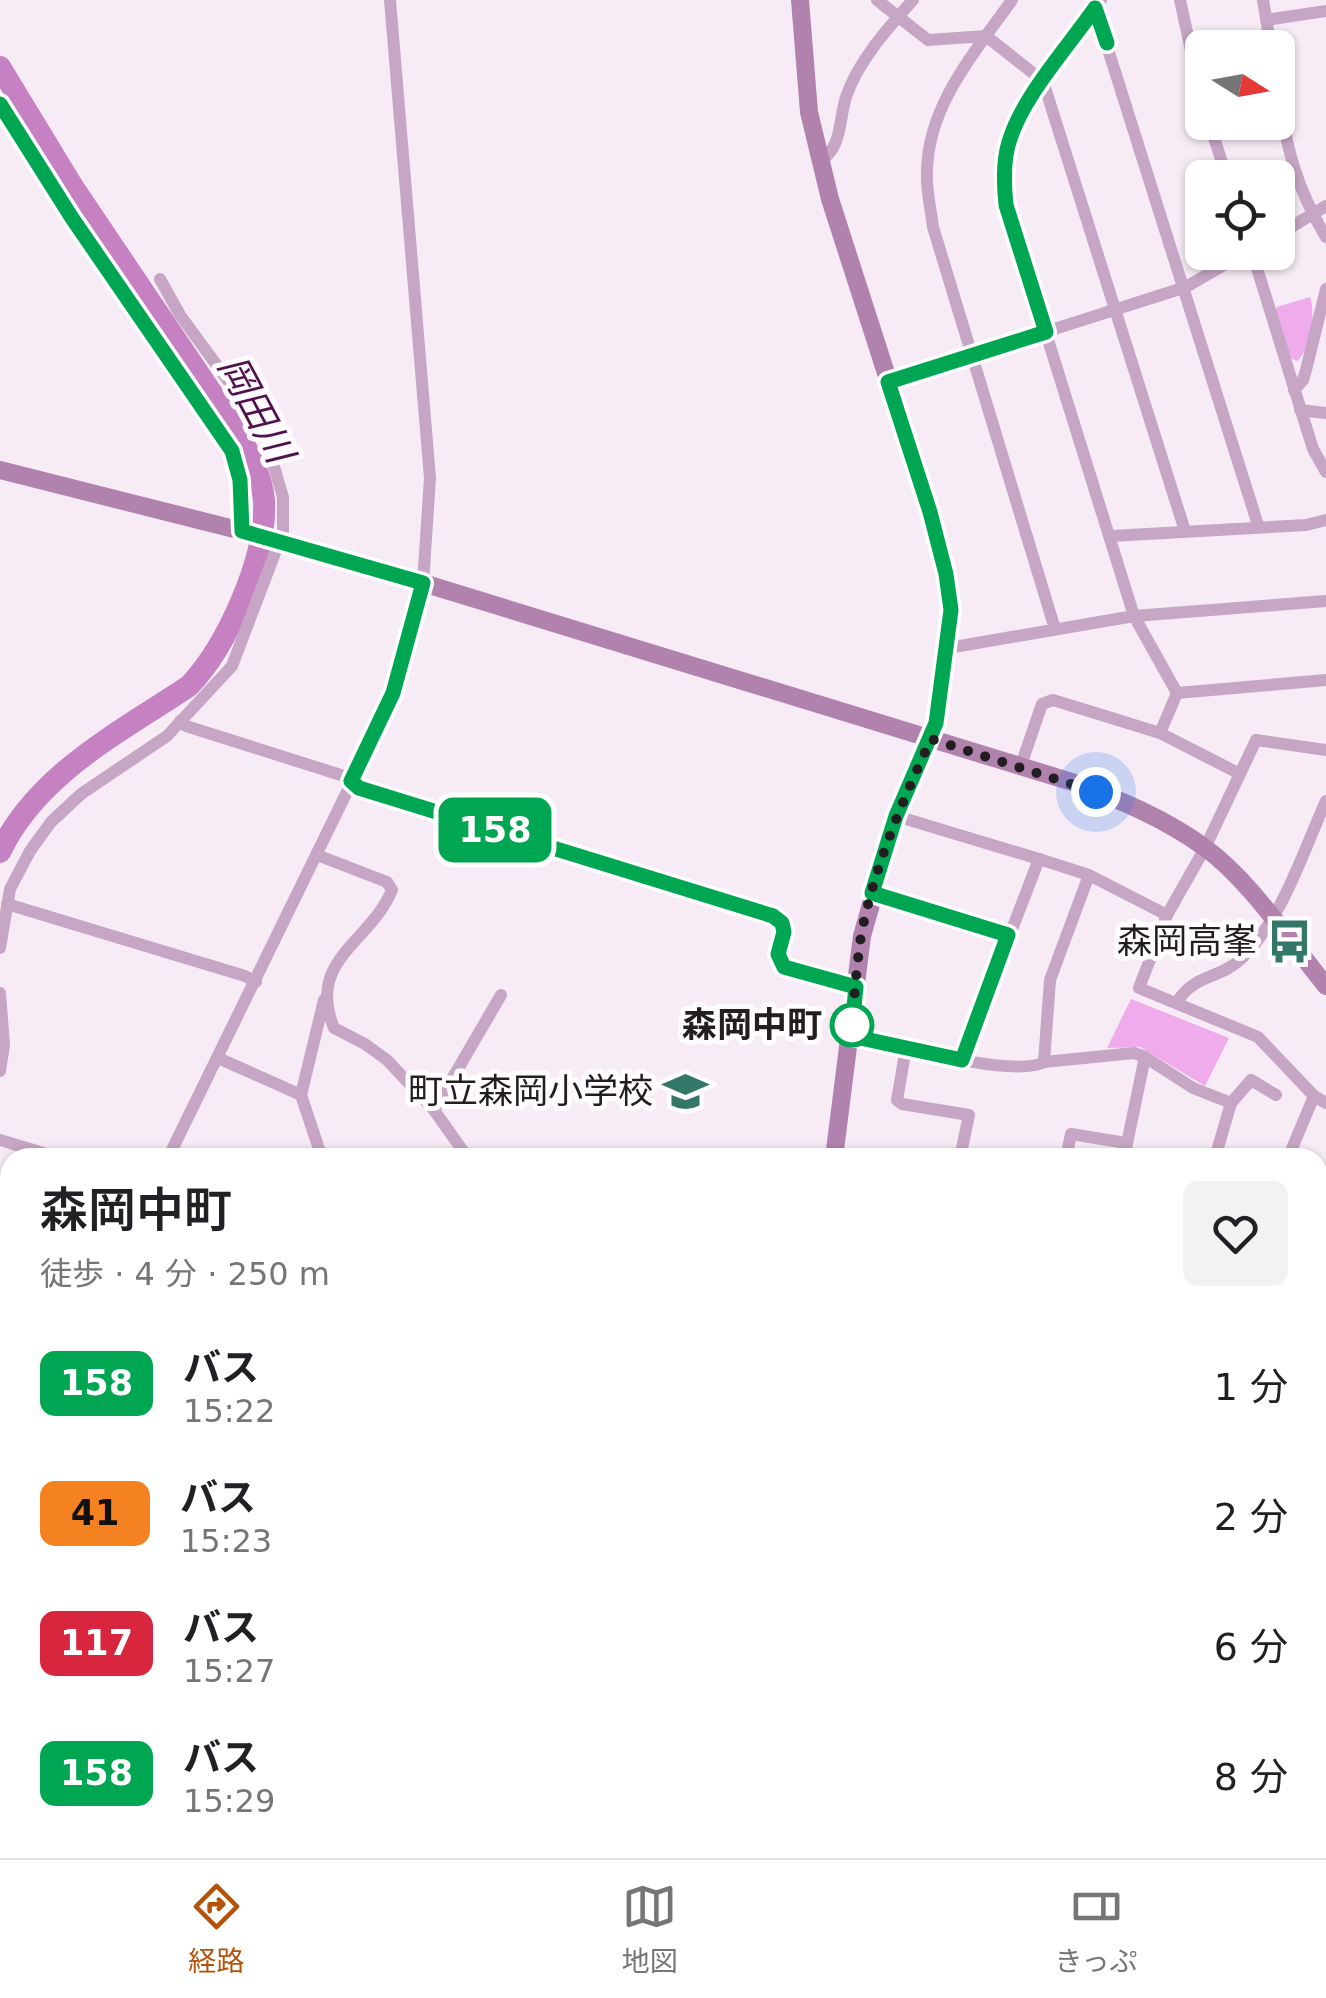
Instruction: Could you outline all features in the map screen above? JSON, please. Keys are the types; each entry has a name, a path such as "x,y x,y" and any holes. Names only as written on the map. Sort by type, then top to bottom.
{"street":[{"path":"173,1148 393,693 423,583 430,478 390,0"},
{"path":"800,0 810,112 830,199 930,512 951,610 931,739 896,816 862,936 835,1148"},
{"path":"877,0 928,40 986,36 1043,81 1185,531"},
{"path":"821,160 832,154 852,82 914,0"},
{"path":"1012,0 946,96 926,168 934,227 1055,628"},
{"path":"1180,0 1187,30"},
{"path":"1263,0 1268,30"},
{"path":"1098,4 1043,81 1008,143 1004,186 1012,225 1134,616 1178,693"},
{"path":"1098,4 1258,526"},
{"path":"1266,20 1326,11"},
{"path":"0,104 232,451 240,480 242,531"},
{"path":"1286,140 1312,214 1326,237"},
{"path":"1295,224 1326,206"},
{"path":"888,382 1186,288 1218,270"},
{"path":"1255,270 1313,448 1326,472"},
{"path":"0,948 7,904 18,871 52,822 81,794 152,748 232,666 285,519 283,496 266,440 252,412 180,315 160,279"},
{"path":"1294,390 1303,380 1326,289"},
{"path":"1300,410 1326,414"},
{"path":"0,470 242,531 423,583 1120,800 1205,848 1233,873 1326,986"},
{"path":"1110,536 1306,525 1326,520"},
{"path":"948,648 1134,616 1326,601"},
{"path":"1178,693 1326,680"},
{"path":"1160,732 1178,693"},
{"path":"1020,768 1042,704 1053,700 1160,732 1240,774"},
{"path":"180,722 351,781 359,788 773,916 782,923 784,932 778,954 784,967 856,987"},
{"path":"1294,1148 1320,1100 1258,1037 1139,988 1167,914 1205,848 1256,740 1326,750"},
{"path":"1178,1002 1191,984 1241,959 1272,920 1326,801"},
{"path":"896,816 1088,875 1167,914"},
{"path":"317,855 387,882 392,890 336,964 324,997 301,1095 319,1148"},
{"path":"962,1060 1039,859"},
{"path":"1044,1062 1050,980 1088,875"},
{"path":"872,893 1008,935"},
{"path":"7,904 256,982"},
{"path":"0,993 4,1046 0,1071"},
{"path":"434,1110 500,995"},
{"path":"324,997 334,1028 375,1050 434,1110 461,1148"},
{"path":"851,1036 962,1060 1033,1069 1044,1062 1134,1054 1146,1057 1193,1088 1231,1103"},
{"path":"906,1048 897,1100 969,1116 962,1148"},
{"path":"1125,1148 1146,1057"},
{"path":"218,1058 301,1095"},
{"path":"1218,1148 1231,1103 1252,1080 1276,1095"},
{"path":"1068,1148 1071,1134 1118,1148"},
{"path":"0,1140 27,1148"}],"shaded area":[{"path":"1310,297 1311,331 1297,361 1290,358 1275,313 1277,307"},
{"path":"1131,999 1229,1038 1205,1086 1140,1047 1107,1048"}],"waterway":[{"name":"岡田川","path":"0,67 73,187 236,429 250,455 264,501 252,574 230,625 203,669 189,686 58,777 16,824 0,852"}],"bus line":[{"name":"158","path":"0,104 72,218 232,451 240,480 242,531 423,583 393,693 351,781 359,788 773,916 782,923 784,932 778,954 784,967 856,987 851,1036 962,1060 1008,935 872,893 896,816 936,723 951,610 930,512 888,382 1046,332 1006,205 1008,143 1043,81 1095,8 1107,43"}],"place":[{"name":"森岡高峯","path":"1290,941"},
{"name":"森岡中町","path":"852,1025"},
{"name":"町立森岡小学校","path":"686,1091"}],"route":[{"path":"852,1025 851,1036 862,936 883,853 931,739 1096,792"}]}
